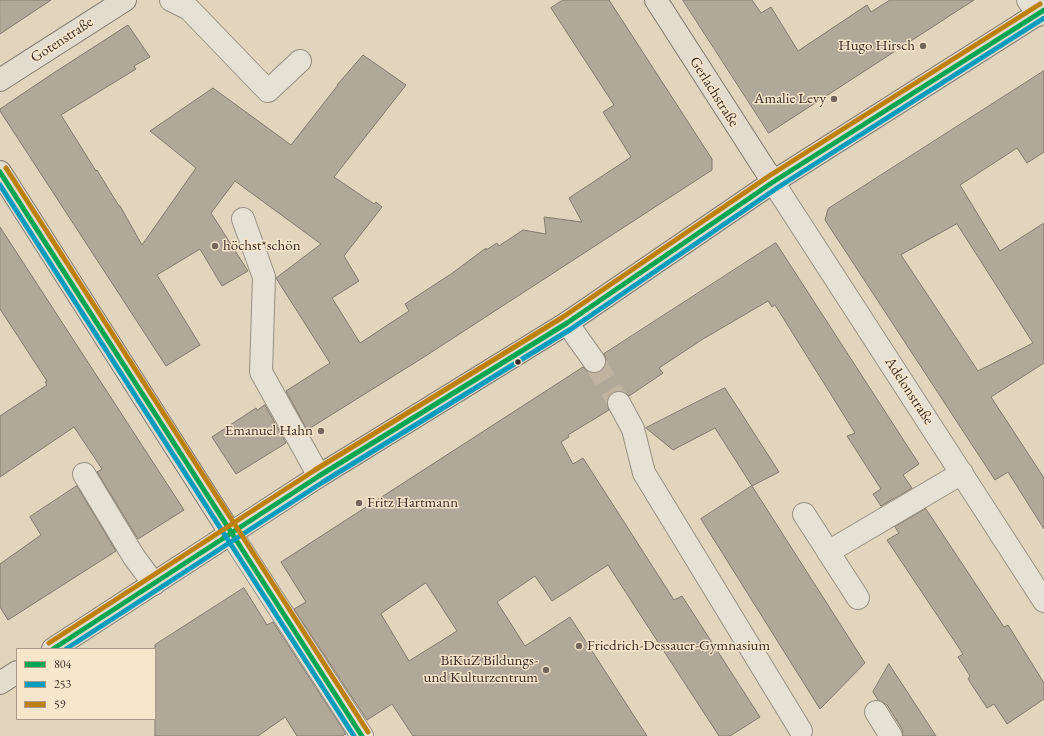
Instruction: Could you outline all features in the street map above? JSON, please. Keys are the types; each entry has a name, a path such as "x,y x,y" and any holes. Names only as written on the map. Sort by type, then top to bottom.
{"main road":[{"name":"Gotenstraße","path":"0,80 125,0"},
{"name":"Gerlachstraße","path":"656,0 773,182"},
{"path":"55,648 319,476 567,323 773,182 1037,8"},
{"path":"0,172 231,534"},
{"path":"0,683 16,673"}],"street":[{"path":"171,0 189,9 268,91 300,61"},
{"name":"Adelonstraße","path":"773,182 1044,601"},
{"path":"243,219 264,277 261,372 319,476"},
{"path":"567,323 594,361"},
{"path":"619,403 633,429 644,473 801,731"},
{"path":"828,552 962,473"},
{"path":"84,474 134,557 154,584"},
{"path":"804,514 858,598"},
{"path":"231,534 362,736"},
{"path":"876,712 891,736"}],"building":[{"path":"0,0 51,0 0,34"},
{"path":"563,0 609,0 712,159 712,170 424,357 307,430 286,391 330,363 276,278 321,244 235,181 211,213 248,271 222,286 200,249 157,275 200,345 166,366 0,111 0,109 52,74 128,25 150,57 134,66 136,69 61,115 120,206 142,245 196,168 150,131 213,88 291,145 337,85 363,55 406,85 334,177 374,204 376,202 382,207 344,256 359,281 332,298 360,343 409,311 405,304 451,274 486,248 486,250 497,243 499,246 523,230 546,234 544,217 582,222 569,198 631,157 603,112 614,105 551,8"},
{"path":"683,0 752,0 761,13 771,7 798,51 867,5 871,12 890,0 974,0 769,133"},
{"path":"1044,71 1044,152 1027,163 1017,148 960,185 1000,251 1044,223 1044,363 991,397 1044,478 1044,529 1008,472 995,480 825,220 828,209","holes":["957,224 1033,343 978,371 901,255"]},
{"path":"0,227 184,510 138,539 97,472 102,469 74,427 0,477 0,416 47,385 45,382 47,381 0,309"},
{"path":"776,243 919,464 903,475 912,488 881,506 873,494 881,489 847,436 855,433 775,305 772,307 768,301 703,339 659,368 663,373 629,396 620,391 613,392 608,397 607,402 609,410 568,435 569,437 561,442 573,464 583,458 674,600 682,596 760,717 730,736 719,736 608,565 552,601 535,576 497,602 525,646 570,617 647,736 413,736 392,704 367,720 294,609 306,602 281,562 583,367 589,372 596,373 601,371 605,366 606,359 604,354","holes":["426,583 457,631 409,661 381,614"]},
{"path":"725,388 779,472 752,486 715,428 673,450 646,428"},
{"path":"265,405 286,443 236,474 212,437 256,408 257,410"},
{"path":"77,486 116,551 8,620 0,607 0,564 41,535 30,517"},
{"path":"752,486 865,663 820,709 701,519"},
{"path":"926,509 1004,627 1008,625 1044,683 1044,699 1007,724 994,704 987,708 968,679 970,676 958,657 963,654 887,540 899,533 895,527"},
{"path":"244,588 267,625 273,622 346,734 342,736 297,736 285,717 258,736 155,736 155,645"},
{"path":"889,664 936,736 903,736 902,729 887,705 878,700 873,692"}],"tunnel":[{"path":"594,361 619,403"}],"transit line":[{"name":"59","path":"49,643 315,470 563,317 769,176 1040,4"},
{"name":"804","path":"55,648 319,476 567,323 773,182 1044,10"},
{"name":"253","path":"68,648 323,482 571,329 777,188 1044,18"},
{"name":"59","path":"6,168 368,732"},
{"name":"804","path":"0,172 362,736"},
{"name":"253","path":"0,185 354,736"}],"place":[{"name":"Hugo Hirsch","path":"923,46"},
{"name":"Amalie Levy","path":"834,99"},
{"name":"höchst*schön","path":"215,246"},
{"name":"Emanuel Hahn","path":"321,431"},
{"name":"Fritz Hartmann","path":"359,503"},
{"name":"Friedrich-Dessauer-Gymnasium","path":"579,646"},
{"name":"BiKuZ Bildungs- und Kulturzentrum","path":"546,670"}]}
